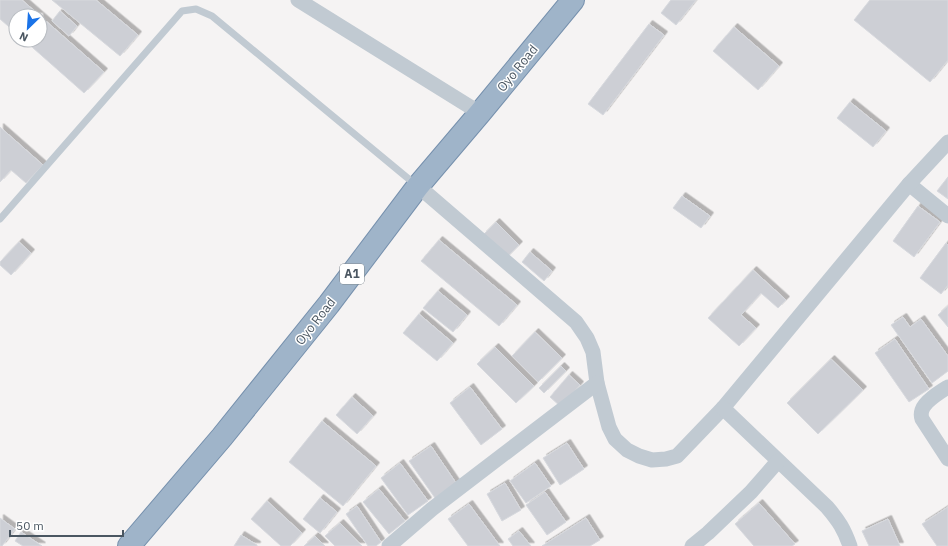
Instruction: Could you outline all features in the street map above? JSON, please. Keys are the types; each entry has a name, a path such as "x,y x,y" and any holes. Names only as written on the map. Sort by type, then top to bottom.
{"highway":[{"name":"Oyo Road","path":"129,546 222,437 324,310 418,186 480,114 573,0"}],"street":[{"path":"298,0 480,114"},
{"path":"418,186 576,322 588,338 593,352 597,383 609,427 615,439 627,450 639,456 652,460 666,459 677,456 723,408 909,184 948,142"},
{"path":"909,184 948,216"},
{"path":"389,546 432,509 597,383"},
{"path":"948,387 925,404 921,414 922,419 948,459"},
{"path":"723,408 827,507 845,532 850,546"},
{"path":"692,546 708,533 751,492 778,461"}],"lane":[{"path":"0,219 182,11 196,9 212,16 418,186"}],"building":[{"path":"0,0 22,0 31,8 8,8 8,26 0,19"},
{"path":"52,0 96,0 138,35 120,56"},
{"path":"671,0 696,0 676,25 661,13"},
{"path":"870,0 948,0 948,60 930,82 854,20"},
{"path":"60,11 77,26 69,36 52,21"},
{"path":"48,23 104,72 84,93 33,48 48,48"},
{"path":"649,24 664,35 603,115 588,104"},
{"path":"734,27 779,66 758,90 713,51"},
{"path":"850,102 886,131 873,147 837,118"},
{"path":"0,127 43,165 26,183 11,170 0,182"},
{"path":"948,177 948,199 937,191"},
{"path":"682,196 710,216 701,228 673,208"},
{"path":"918,206 940,222 914,257 893,241"},
{"path":"496,222 519,245 506,258 483,235"},
{"path":"439,240 517,305 499,326 421,261"},
{"path":"19,242 31,253 11,275 0,265 0,262"},
{"path":"946,243 948,245 948,285 941,294 920,278"},
{"path":"530,252 552,271 544,281 522,262"},
{"path":"753,270 786,300 778,308 761,293 741,315 756,328 739,346 708,318"},
{"path":"438,291 467,315 453,332 423,308"},
{"path":"948,306 948,327 938,315"},
{"path":"419,314 453,343 437,361 403,333"},
{"path":"903,317 910,327 921,319 948,356 948,371 932,383 891,325"},
{"path":"535,332 562,358 538,382 512,356"},
{"path":"895,339 929,389 909,402 875,353"},
{"path":"495,347 534,386 516,403 477,364"},
{"path":"831,359 863,390 818,434 787,403"},
{"path":"561,366 566,371 544,393 539,388"},
{"path":"569,375 580,385 561,407 550,397"},
{"path":"470,387 502,429 481,445 450,403"},
{"path":"352,397 373,416 357,434 336,415"},
{"path":"322,421 376,466 343,506 289,462"},
{"path":"567,443 584,469 560,485 543,458"},
{"path":"431,446 456,483 435,498 409,461"},
{"path":"400,463 428,501 408,515 381,478"},
{"path":"535,463 551,486 526,503 510,481"},
{"path":"505,483 521,510 502,521 487,494"},
{"path":"379,489 405,521 389,534 363,502"},
{"path":"545,492 566,522 547,535 526,505"},
{"path":"320,498 337,512 320,533 303,519"},
{"path":"267,501 302,533 290,546 281,546 251,519"},
{"path":"759,503 795,544 792,546 754,546 735,524"},
{"path":"469,504 500,546 468,546 448,519"},
{"path":"357,506 381,542 376,546 368,546 346,514"},
{"path":"948,507 948,546 937,546 922,524"},
{"path":"0,518 15,529 2,546 0,546"},
{"path":"586,518 600,540 590,546 542,546"},
{"path":"888,519 900,546 869,546 862,531"},
{"path":"340,523 362,546 335,546 325,536"},
{"path":"519,531 531,546 513,546 508,539"},
{"path":"21,532 42,546 23,546 15,541"},
{"path":"241,535 257,545 257,546 234,546"},
{"path":"315,536 325,546 304,546"}]}
